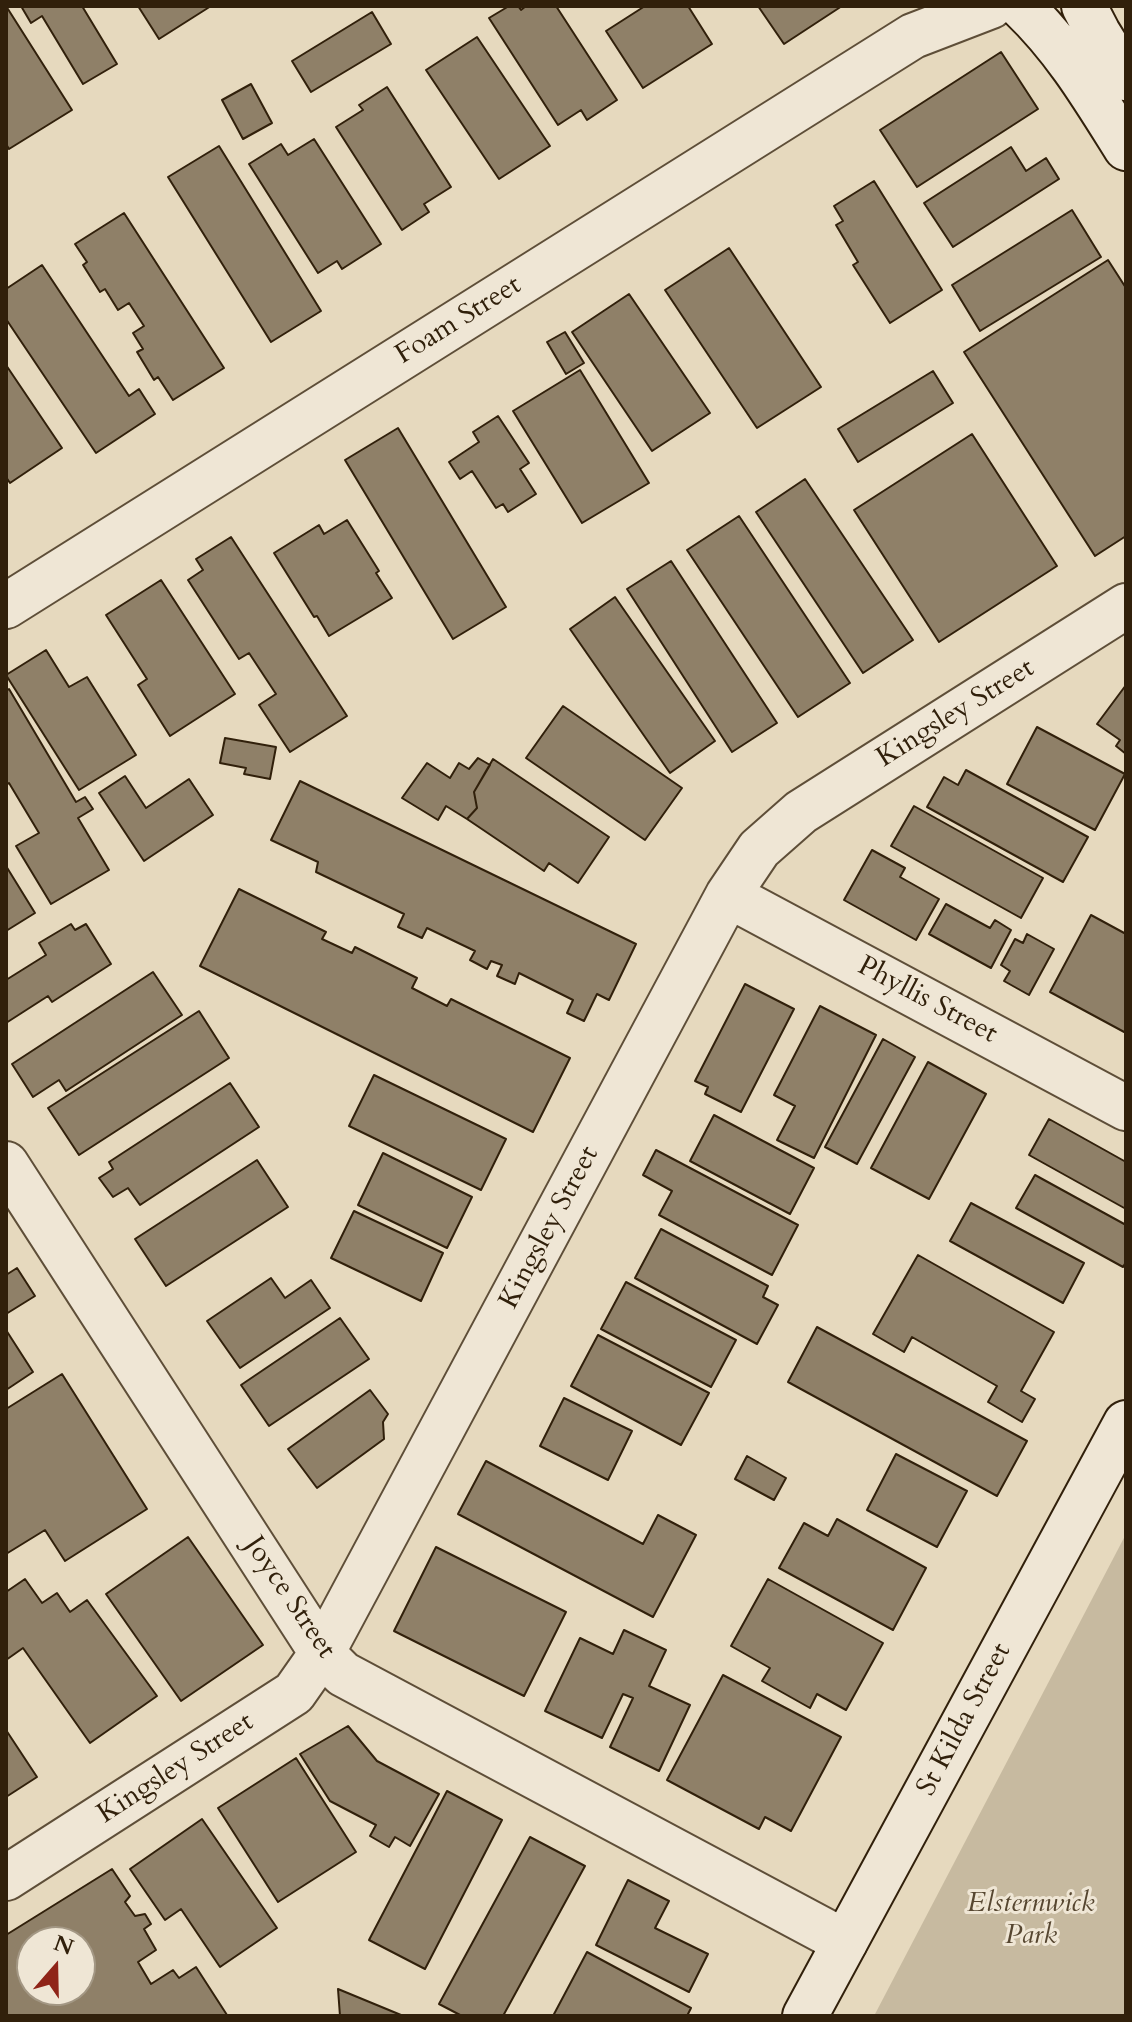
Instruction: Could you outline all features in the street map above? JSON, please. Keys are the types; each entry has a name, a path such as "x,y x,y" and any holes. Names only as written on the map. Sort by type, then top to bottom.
{"street":[{"name":"Foam Street","path":"6,606 927,21 991,6"},
{"path":"1021,6 1046,29 1074,64 1126,148"},
{"path":"1084,6 1126,78"},
{"name":"Kingsley Street","path":"6,1878 294,1693 322,1653 728,895 759,849 801,812 1126,606"},
{"name":"Phyllis Street","path":"728,895 1126,1108"},
{"name":"Joyce Street","path":"6,1164 322,1653 353,1679 845,1942"},
{"name":"St Kilda Street","path":"805,2016 1126,1423"}],"green space":[{"name":"Elsternwick Park","path":"1126,1534 1126,2016 874,2016"}],"building":[{"path":"6,6 72,110 9,149 6,144"},
{"path":"21,6 82,6 117,64 83,84 42,16 31,23"},
{"path":"138,6 211,6 159,39"},
{"path":"509,6 518,6 521,10 526,6 556,6 617,100 587,120 581,110 558,125 489,18"},
{"path":"645,6 688,6 712,44 643,88 606,31"},
{"path":"758,6 842,6 784,44"},
{"path":"372,12 391,44 311,92 292,61"},
{"path":"477,37 550,146 499,179 426,70"},
{"path":"1001,52 1038,109 917,187 880,130"},
{"path":"251,84 272,123 243,139 222,100"},
{"path":"387,87 451,187 424,204 429,212 402,230 336,127 363,110 359,105"},
{"path":"314,139 381,244 342,269 337,261 318,273 249,164 281,144 288,155"},
{"path":"219,146 321,311 271,342 168,177"},
{"path":"1011,147 1026,171 1046,158 1059,179 953,247 924,203"},
{"path":"874,181 942,290 890,323 853,265 858,262 836,225 843,221 834,206"},
{"path":"1072,210 1101,257 980,331 952,285"},
{"path":"124,213 224,368 173,400 158,377 154,380 137,352 143,349 133,333 144,326 129,303 118,310 105,289 100,292 83,265 87,262 75,244"},
{"path":"729,248 821,387 757,428 665,290"},
{"path":"1108,260 1126,288 1126,536 1095,556 964,352"},
{"path":"42,265 129,396 139,389 155,414 96,453 6,319 6,289"},
{"path":"629,294 710,413 652,451 572,332"},
{"path":"565,332 584,363 566,374 547,342"},
{"path":"6,365 62,448 10,483 6,477"},
{"path":"580,370 649,483 582,523 513,411"},
{"path":"933,371 953,403 858,462 838,429"},
{"path":"498,416 529,463 520,469 536,494 508,512 503,504 496,508 472,471 460,479 449,462 479,442 473,432"},
{"path":"398,428 506,607 453,639 345,460"},
{"path":"972,434 1057,566 939,642 854,510"},
{"path":"805,479 913,640 863,673 756,512"},
{"path":"739,516 850,683 798,717 687,550"},
{"path":"347,520 392,598 329,636 274,553 319,525 324,534"},
{"path":"231,537 347,716 290,752 259,705 276,694 249,653 239,659 188,580 203,570 196,559"},
{"path":"671,561 777,723 732,752 627,589"},
{"path":"161,580 235,694 170,736 138,685 147,679 106,615"},
{"path":"615,597 715,741 670,773 570,629"},
{"path":"46,650 69,687 87,677 136,755 79,790 6,675"},
{"path":"1126,685 1126,754 1116,746 1120,740 1097,724"},
{"path":"9,689 76,802 85,797 93,809 78,818 109,870 51,904 16,846 39,833 9,783 6,785 6,691"},
{"path":"563,706 682,788 645,840 526,758"},
{"path":"1037,727 1125,774 1095,830 1007,784"},
{"path":"225,738 276,747 270,779 244,774 246,768 220,763"},
{"path":"478,758 490,765 474,792 477,808 467,819 446,806 438,820 402,798 427,763 450,778 459,763 469,769"},
{"path":"493,759 609,837 578,883 549,863 544,871 467,819 477,808 474,792"},
{"path":"966,770 1088,837 1063,882 927,807 944,777 958,785"},
{"path":"125,776 146,808 189,779 213,815 144,861 99,793"},
{"path":"300,781 636,944 609,1000 597,994 584,1021 567,1013 573,1000 519,973 515,984 497,976 502,965 491,961 487,969 470,960 475,951 427,928 422,938 398,927 404,914 316,872 318,862 271,840"},
{"path":"914,806 1043,878 1021,918 891,846"},
{"path":"872,850 905,868 900,877 939,899 916,940 844,900"},
{"path":"6,866 35,913 6,931"},
{"path":"239,889 326,932 322,939 352,953 355,947 417,978 412,988 447,1006 451,999 570,1058 533,1132 200,966"},
{"path":"946,904 990,928 995,920 1011,930 991,968 929,934"},
{"path":"1091,915 1126,934 1126,1033 1050,992"},
{"path":"71,924 75,930 86,924 111,964 52,1002 48,996 6,1023 6,980 46,955 39,943"},
{"path":"1027,934 1054,949 1029,995 1004,981 1010,971 1001,965 1015,939 1023,943"},
{"path":"153,972 182,1015 66,1091 59,1080 33,1097 12,1064"},
{"path":"745,984 794,1009 741,1112 705,1094 708,1087 695,1081"},
{"path":"820,1006 876,1035 814,1158 777,1140 795,1106 774,1095"},
{"path":"199,1011 229,1058 79,1155 48,1108"},
{"path":"883,1039 915,1057 857,1164 825,1147"},
{"path":"928,1062 986,1094 929,1199 871,1168"},
{"path":"374,1075 506,1139 481,1190 349,1126"},
{"path":"230,1083 259,1127 140,1205 128,1188 113,1197 99,1178 113,1169 109,1162"},
{"path":"714,1115 814,1168 790,1214 690,1161"},
{"path":"1049,1119 1126,1162 1126,1209 1029,1155"},
{"path":"656,1150 798,1225 772,1275 659,1215 672,1191 643,1175"},
{"path":"383,1153 472,1197 447,1248 358,1205"},
{"path":"257,1160 288,1207 166,1286 135,1239"},
{"path":"1035,1175 1126,1225 1126,1262 1123,1267 1016,1208"},
{"path":"971,1203 1084,1263 1063,1303 950,1241"},
{"path":"354,1211 443,1253 421,1301 331,1258"},
{"path":"661,1229 768,1286 763,1297 778,1305 757,1344 635,1278"},
{"path":"918,1255 1054,1332 1021,1391 1035,1399 1022,1422 988,1402 997,1386 912,1337 904,1352 873,1334"},
{"path":"17,1268 35,1296 6,1314 6,1275"},
{"path":"271,1278 285,1298 311,1280 330,1308 240,1368 207,1321"},
{"path":"626,1282 736,1340 711,1387 601,1329"},
{"path":"340,1318 369,1359 269,1426 241,1385"},
{"path":"817,1327 1027,1441 997,1496 788,1382"},
{"path":"6,1330 33,1372 6,1390"},
{"path":"598,1335 709,1393 681,1445 571,1386"},
{"path":"62,1374 147,1509 65,1561 45,1530 6,1554 6,1409"},
{"path":"370,1390 388,1414 383,1422 384,1439 317,1488 288,1449"},
{"path":"564,1398 632,1431 608,1480 540,1446"},
{"path":"896,1454 967,1491 937,1547 867,1510"},
{"path":"747,1456 786,1478 774,1500 735,1479"},
{"path":"486,1461 643,1544 658,1515 696,1535 653,1617 458,1514"},
{"path":"837,1519 926,1568 893,1630 779,1568 804,1523 828,1536"},
{"path":"188,1537 263,1645 181,1701 106,1594"},
{"path":"436,1547 566,1612 524,1696 394,1631"},
{"path":"25,1579 42,1603 57,1593 70,1612 87,1600 157,1696 90,1743 23,1648 6,1660 6,1592"},
{"path":"768,1579 883,1643 846,1710 817,1694 810,1708 762,1681 770,1668 731,1646"},
{"path":"624,1630 666,1650 649,1686 690,1705 659,1771 610,1747 633,1698 623,1694 602,1738 545,1711 580,1638 613,1654"},
{"path":"723,1675 841,1737 791,1831 765,1817 759,1829 667,1780"},
{"path":"348,1726 377,1761 439,1794 410,1846 395,1837 389,1847 370,1836 376,1825 330,1801 300,1754"},
{"path":"6,1730 37,1777 6,1797"},
{"path":"296,1758 356,1852 278,1902 218,1808"},
{"path":"447,1791 502,1820 425,1969 369,1940"},
{"path":"202,1819 277,1928 220,1967 181,1909 165,1920 130,1869"},
{"path":"530,1837 585,1866 503,2016 462,2016 439,2004"},
{"path":"112,1869 130,1896 125,1902 135,1916 145,1914 151,1924 144,1929 156,1950 138,1962 151,1984 173,1970 179,1978 196,1967 227,2015 6,2016 6,1935 16,1929 16,2006 96,2006 96,1926 20,1926"},
{"path":"628,1880 669,1901 655,1928 708,1954 689,1992 596,1945"},
{"path":"587,1952 691,2008 687,2016 553,2016"},
{"path":"338,1989 401,2015 340,2016"}]}
